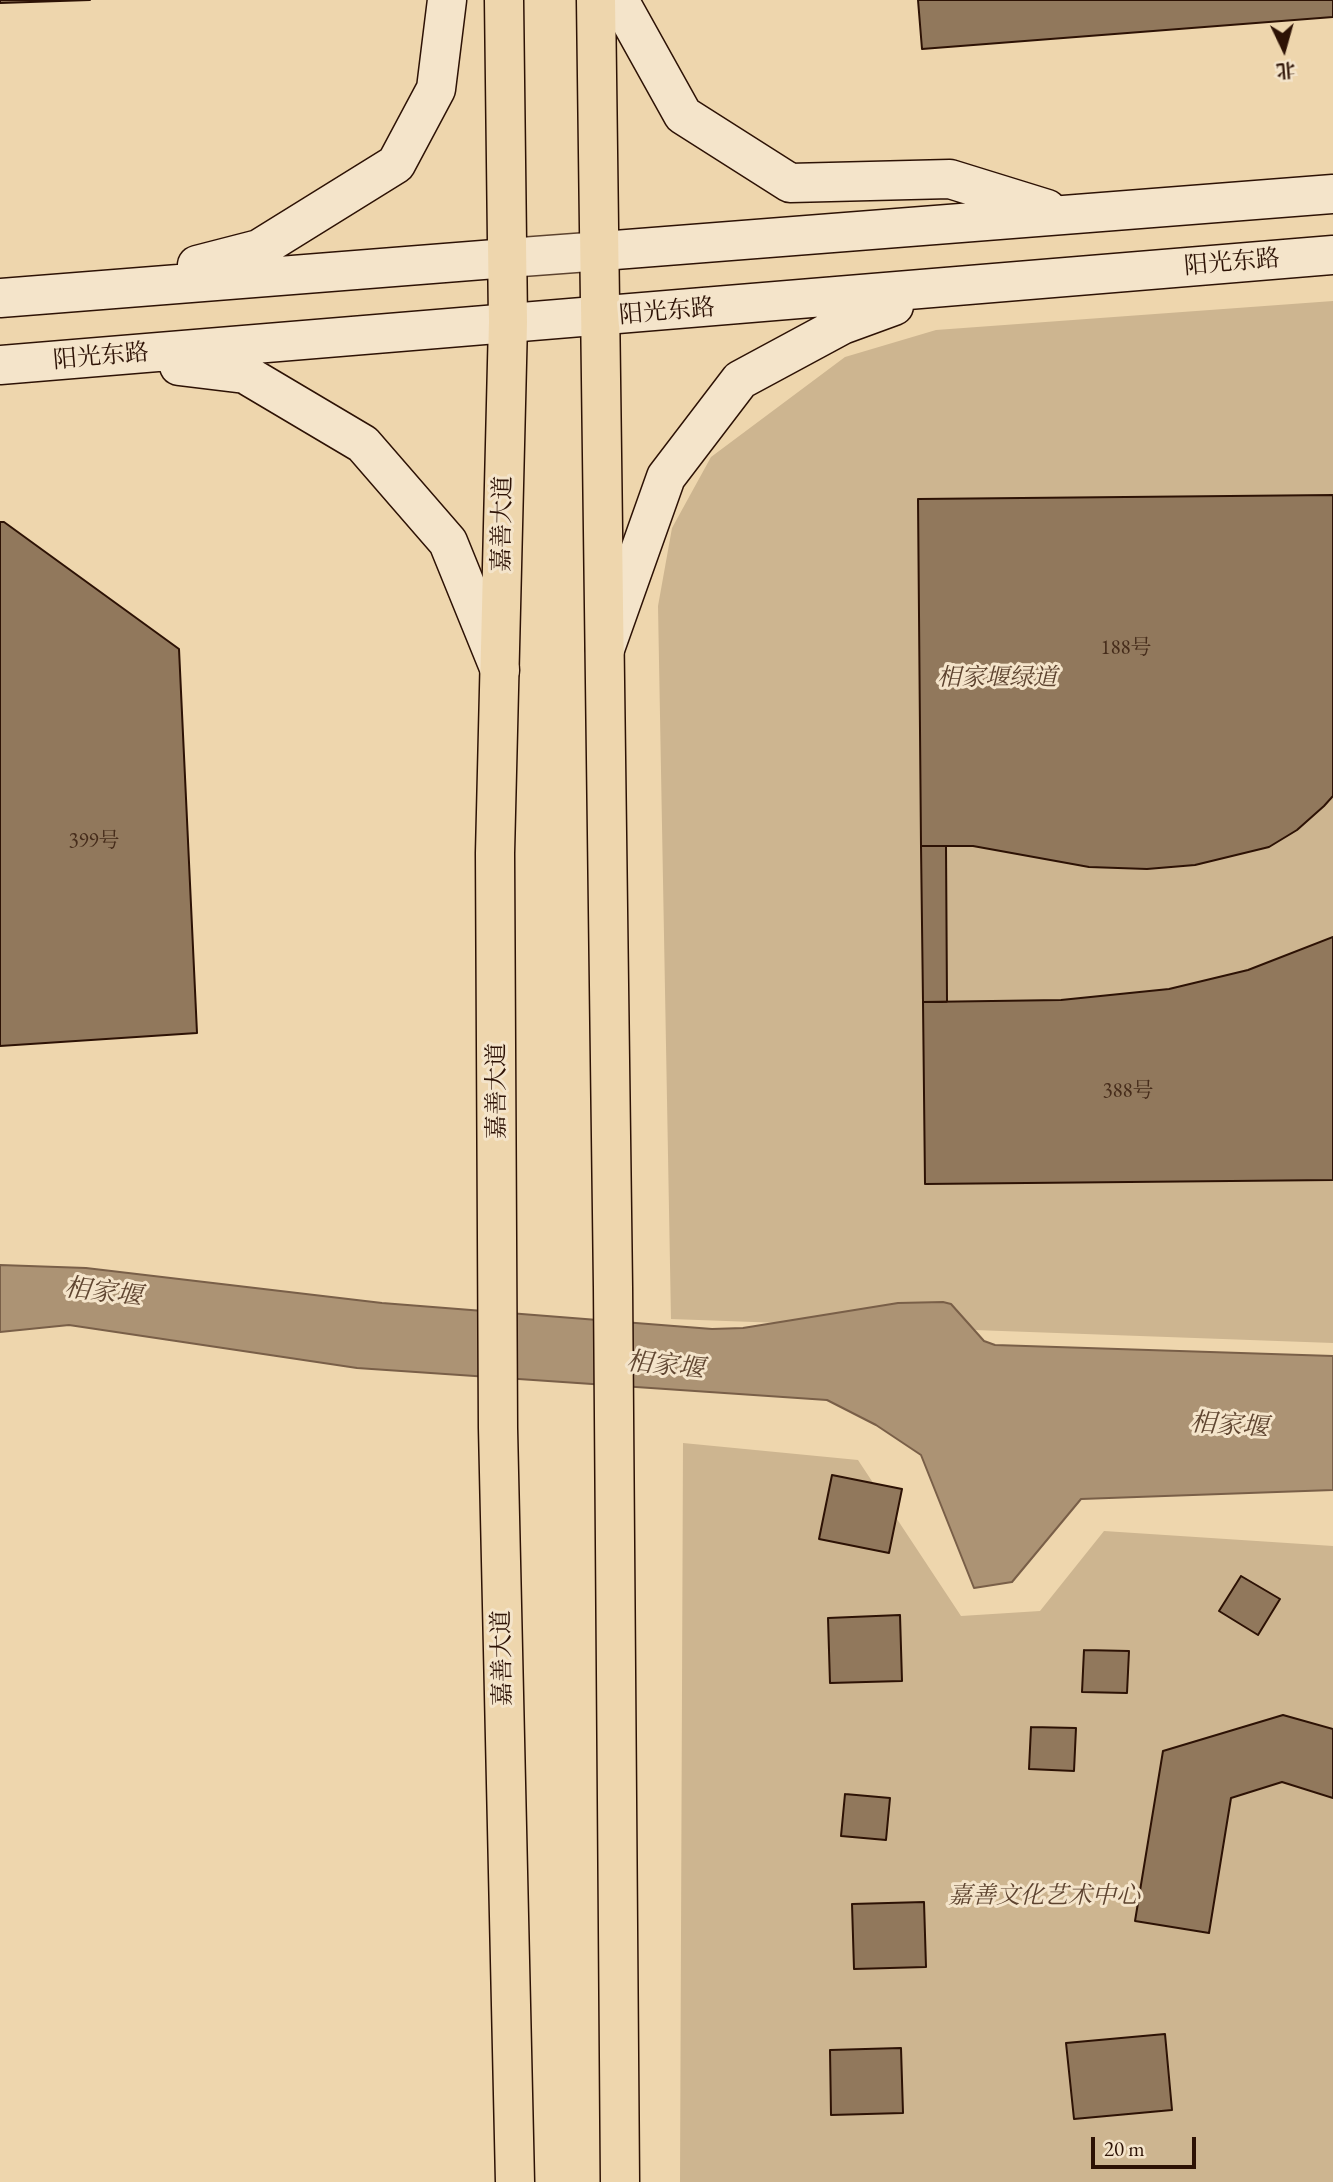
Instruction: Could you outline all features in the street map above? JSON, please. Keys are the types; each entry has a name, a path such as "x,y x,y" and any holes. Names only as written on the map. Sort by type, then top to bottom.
{"main road":[{"path":"102,290 259,249 396,164 436,89 447,0"},
{"name":"嘉善大道","path":"504,0 508,321 495,853 497,1285 515,2182"},
{"path":"596,0 602,251 620,2182"},
{"path":"620,0 683,115 790,183 950,178 1065,215"},
{"path":"0,298 1333,194"},
{"name":"阳光东路","path":"0,365 508,321 601,318 1333,255"},
{"path":"605,651 666,477 740,380 842,325 944,288"},
{"path":"104,356 245,374 363,444 447,542 500,670"}],"green space":[{"name":"相家堰绿道","path":"1333,301 1333,1343 671,1319 658,606 672,528 711,457 845,357 936,330"},
{"name":"嘉善文化艺术中心","path":"683,1443 858,1460 961,1616 1040,1611 1104,1531 1333,1546 1333,2182 680,2182"}],"water":[{"name":"相家堰","path":"0,1265 86,1268 382,1303 712,1329 743,1328 898,1303 943,1302 951,1304 984,1341 995,1345 1333,1356 1333,1490 1081,1499 1012,1582 974,1588 921,1455 876,1425 827,1400 357,1368 69,1325 0,1332"}],"building":[{"path":"0,0 90,0 0,3"},
{"path":"918,0 1333,0 1333,17 922,49"},
{"path":"1333,495 1333,796 1297,830 1269,847 1195,865 1147,869 1089,867 973,846 921,846 918,499"},
{"path":"0,522 4,522 179,649 197,1033 0,1046"},
{"path":"921,846 946,846 947,1002 923,1002"},
{"path":"1333,937 1333,1180 925,1184 923,1002 1061,1000 1169,989 1248,970"},
{"path":"832,1475 902,1489 889,1553 819,1539"},
{"path":"1241,1576 1280,1599 1258,1635 1219,1611"},
{"path":"900,1615 902,1681 830,1683 828,1618"},
{"path":"1084,1650 1129,1651 1127,1693 1082,1692"},
{"path":"1283,1715 1333,1729 1333,1798 1282,1782 1231,1798 1209,1933 1135,1921 1163,1751"},
{"path":"1031,1727 1076,1728 1074,1771 1029,1769"},
{"path":"845,1794 890,1798 886,1840 841,1836"},
{"path":"924,1902 926,1967 854,1969 852,1904"},
{"path":"1165,2034 1172,2110 1074,2119 1066,2043"},
{"path":"901,2048 903,2113 831,2115 830,2050"}]}
